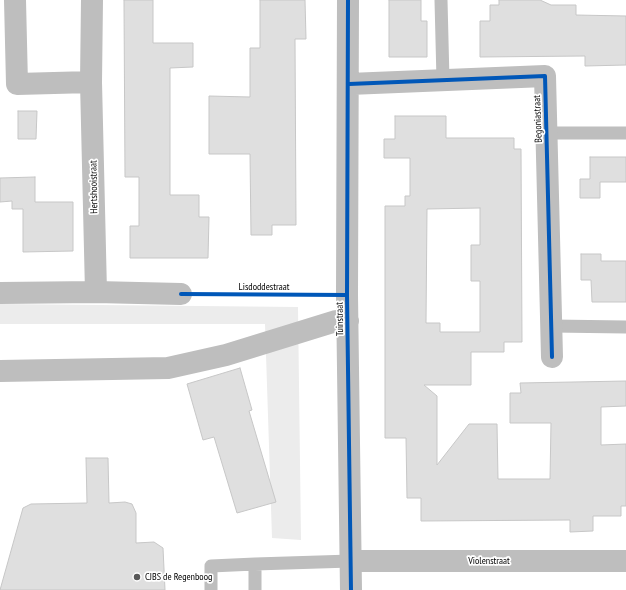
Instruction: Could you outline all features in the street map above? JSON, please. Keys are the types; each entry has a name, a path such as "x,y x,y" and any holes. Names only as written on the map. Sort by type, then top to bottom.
{"street":[{"path":"15,0 17,84 92,82"},
{"name":"Hertshooistraat","path":"92,0 96,292"},
{"name":"Tuinstraat","path":"348,0 348,321 351,590"},
{"name":"Begoniastraat","path":"349,84 545,76 552,357"},
{"path":"0,293 96,292 181,294"},
{"path":"0,371 168,368 226,355 336,321 348,321"},
{"name":"Violenstraat","path":"351,561 626,561"}],"lane":[{"path":"441,0 443,80"},
{"path":"547,133 626,133"},
{"path":"552,326 626,327"},
{"path":"211,590 211,566 351,561"},
{"path":"255,564 255,590"}],"shaded area":[{"path":"0,304 298,307 301,540 272,538 265,324 0,324"}],"building":[{"path":"124,0 153,0 153,43 193,43 193,67 170,68 170,195 199,195 199,217 209,217 208,258 130,258 130,226 139,226 139,177 125,177"},
{"path":"260,0 305,0 306,39 295,39 296,225 272,225 272,235 251,235 250,154 209,154 209,96 250,97 250,48 260,48"},
{"path":"389,0 421,0 421,21 427,21 427,57 389,57"},
{"path":"499,0 540,0 551,5 576,5 576,15 626,16 626,65 585,66 585,56 480,57 480,21 490,21 490,5 499,5"},
{"path":"18,111 37,111 36,139 18,139"},
{"path":"395,116 446,116 446,138 514,138 514,149 521,149 522,342 504,342 504,352 471,352 471,385 424,385 437,396 437,465 469,424 497,424 498,479 550,479 551,423 510,423 510,393 521,393 520,383 626,381 626,406 601,407 601,445 626,444 626,506 621,506 621,516 593,516 593,531 570,532 570,520 421,521 421,498 407,498 406,438 385,438 385,206 405,206 405,196 410,196 410,158 384,158 384,139 395,139","holes":["480,208 480,245 471,245 471,281 480,281 480,332 440,332 440,323 426,323 427,209"]},
{"path":"590,157 626,157 626,182 600,182 600,198 580,198 580,179 590,179"},
{"path":"35,177 35,202 73,202 73,251 23,252 23,209 12,209 12,201 0,202 0,178"},
{"path":"581,254 601,254 601,261 626,261 626,302 592,302 591,280 581,280"},
{"path":"240,368 252,410 249,411 276,502 237,513 214,437 203,440 187,384"},
{"path":"86,458 108,458 109,503 125,502 132,504 136,513 136,543 154,542 163,548 165,590 0,590 23,508 31,504 87,503"}],"cycle path":[{"path":"348,0 347,295 351,590"},
{"path":"349,84 545,76 552,357"},
{"name":"Lisdoddestraat","path":"181,294 347,295"}],"place":[{"name":"CJBS de Regenboog","path":"137,577"}]}
